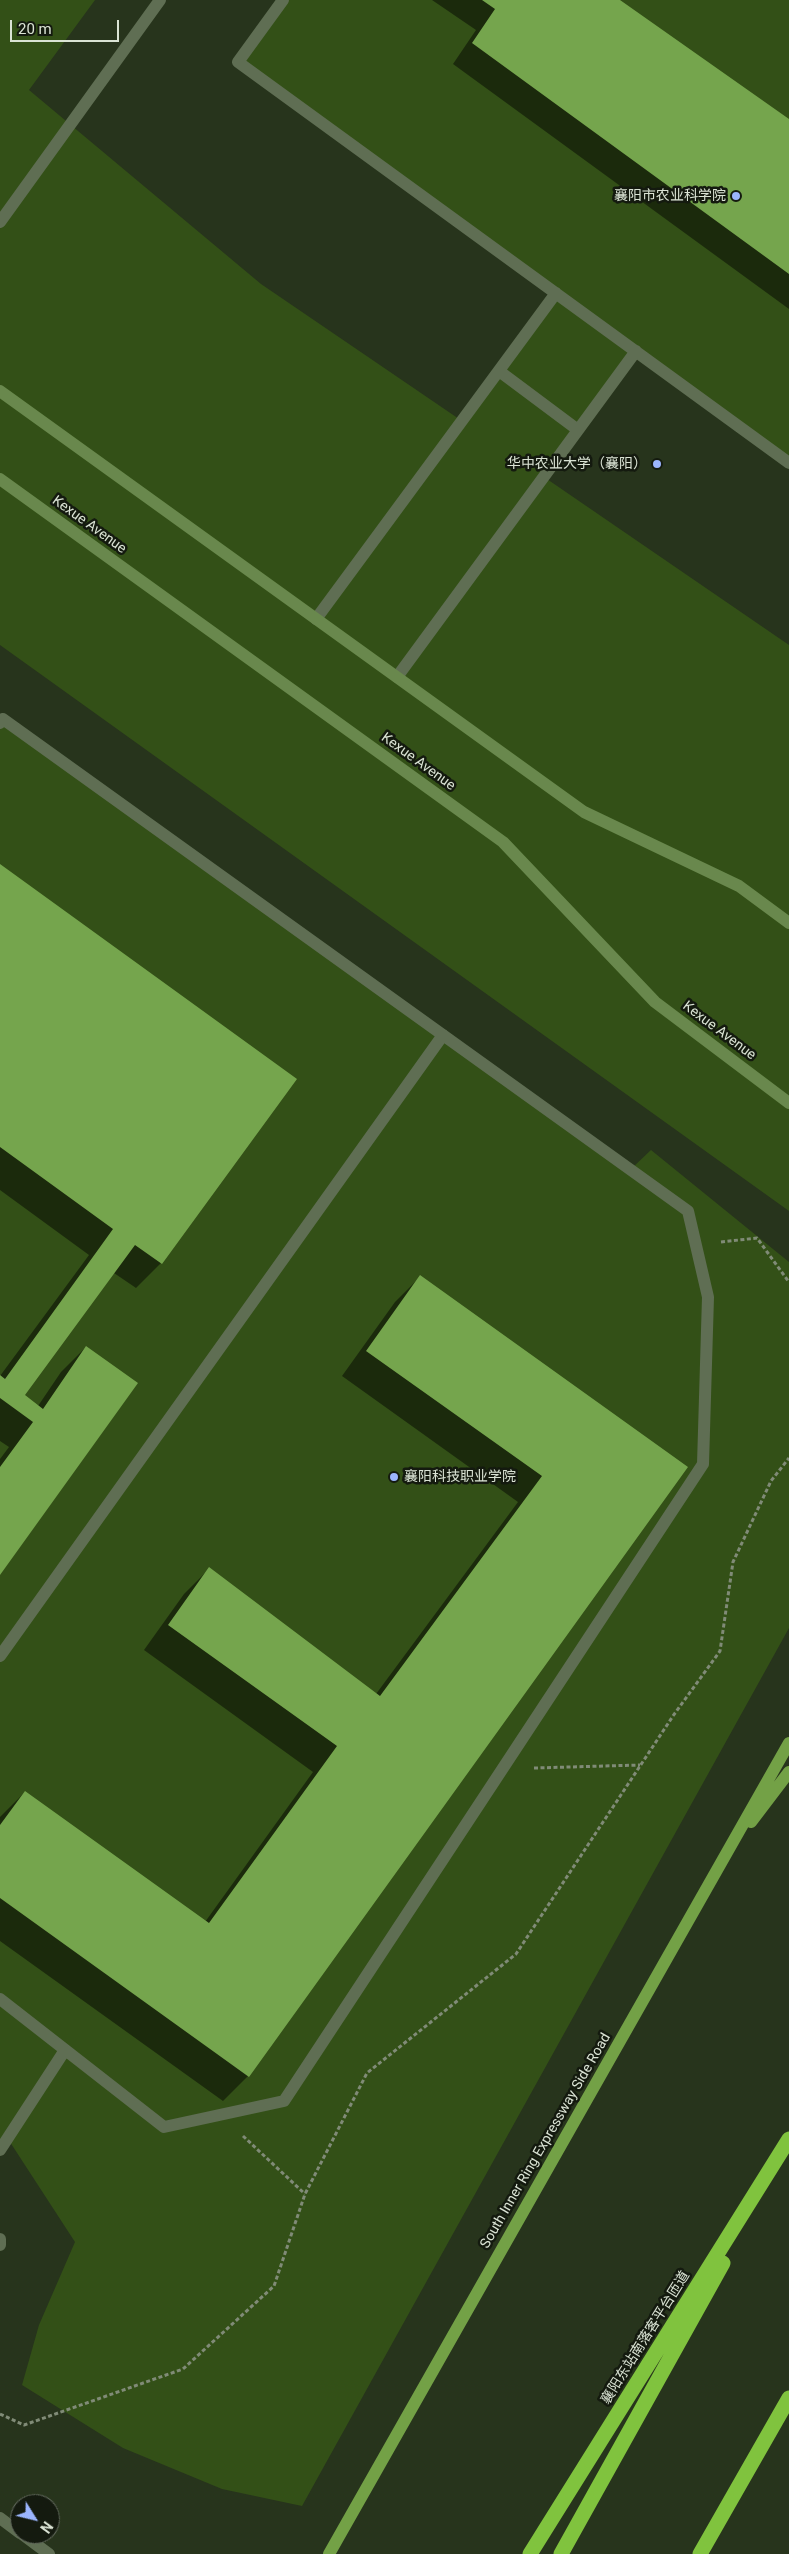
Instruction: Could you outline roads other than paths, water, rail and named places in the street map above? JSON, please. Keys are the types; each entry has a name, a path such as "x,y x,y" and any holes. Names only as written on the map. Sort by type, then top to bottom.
{"highway":[{"name":"襄阳东站南落客平台匝道","path":"530,2554 789,2139"},
{"path":"561,2554 789,2144"},
{"path":"700,2554 789,2398"}],"main road":[{"path":"0,391 584,812 738,886 789,923"},
{"name":"Kexue Avenue","path":"0,479 503,842 655,1002 789,1103"},
{"name":"South Inner Ring Expressway Side Road","path":"329,2554 789,1743"},
{"path":"720,1864 789,1772"}],"lane":[{"path":"0,222 160,0"},
{"path":"283,0 238,62 789,463"},
{"path":"316,619 556,293"},
{"path":"397,677 636,351"},
{"path":"499,371 578,430"},
{"path":"0,1999 164,2127 284,2101 703,1464 708,1297 688,1211 1,719"},
{"path":"0,1656 442,1034"},
{"path":"0,2150 65,2050"},
{"path":"0,2239 0,2245"},
{"path":"36,2544 50,2554"}],"place":[{"name":"襄阳市农业科学院","path":"736,196"},
{"name":"华中农业大学（襄阳）","path":"657,464"},
{"name":"襄阳科技职业学院","path":"394,1477"}]}
